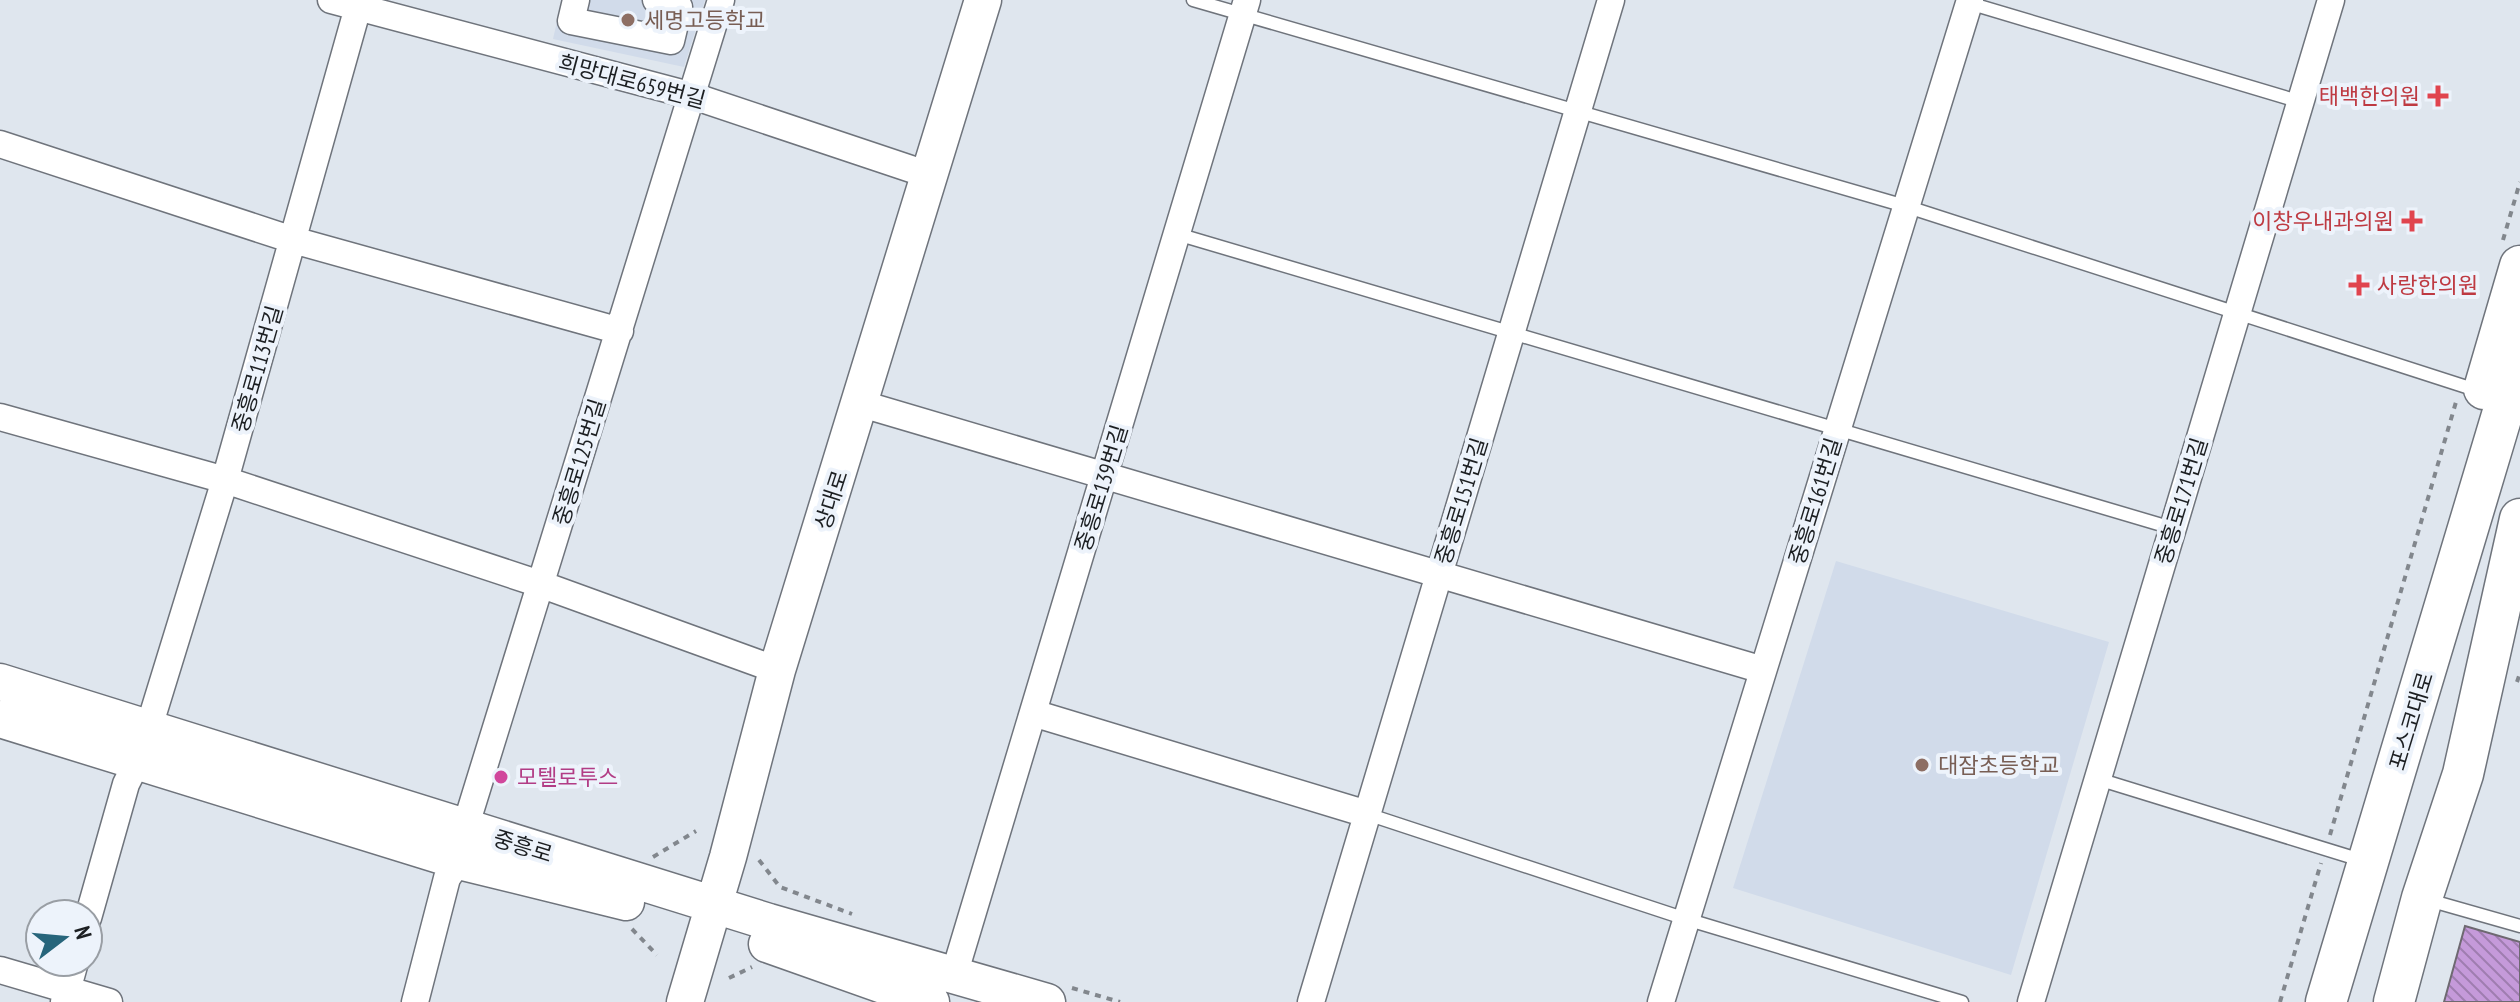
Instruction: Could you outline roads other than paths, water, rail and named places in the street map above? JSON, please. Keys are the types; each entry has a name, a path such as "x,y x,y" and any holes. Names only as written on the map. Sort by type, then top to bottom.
{"main road":[{"name":"상대로","path":"685,1002 777,670 862,404 983,0"},
{"path":"2424,680 2472,389 2510,260"},
{"name":"포스코대로","path":"2326,1002 2520,355"},
{"path":"2394,1002 2422,898 2463,774 2520,519"},
{"path":"2476,717 2520,584"},
{"name":"중흥로","path":"0,682 149,727 462,844 623,900 710,916 954,975 1047,1002"},
{"name":"중흥로","path":"0,719 137,762 462,844"},
{"name":"중흥로","path":"710,916 931,1002"}],"street":[{"name":"희망대로659번길","path":"331,0 359,4 693,96 929,175"},
{"path":"576,0 571,21 671,41 679,7 656,0"},
{"name":"중흥로125번길","path":"415,1002 447,878 462,844 721,0"},
{"name":"중흥로151번길","path":"1311,1002 1611,0"},
{"name":"중흥로171번길","path":"2031,1002 2331,0"},
{"name":"중흥로161번길","path":"1661,1002 1966,1"},
{"name":"중흥로113번길","path":"149,727 225,480 359,4"},
{"name":"중흥로139번길","path":"954,975 1245,7"},
{"path":"601,72 613,29"},
{"path":"0,144 293,240 620,331"},
{"path":"862,404 1438,577 1763,670"},
{"path":"0,417 225,480 540,584 777,670"},
{"path":"1033,713 1367,814"},
{"path":"94,898 126,784 137,762"},
{"path":"0,970 66,996 109,1002"}],"lane":[{"path":"1193,0 1245,7 1578,111 1905,206 2472,389"},
{"path":"1966,1 2301,102"},
{"path":"1177,234 2172,528"},
{"path":"2098,779 2367,862"},
{"path":"1367,814 1686,919 1962,1002"},
{"path":"2422,898 2520,926"}],"place":[{"name":"세명고등학교","path":"628,20"},
{"name":"태백한의원","path":"2438,96"},
{"name":"이창우내과의원","path":"2412,221"},
{"name":"사랑한의원","path":"2359,285"},
{"name":"대잠초등학교","path":"1922,765"},
{"name":"모텔로투스","path":"501,777"}]}
